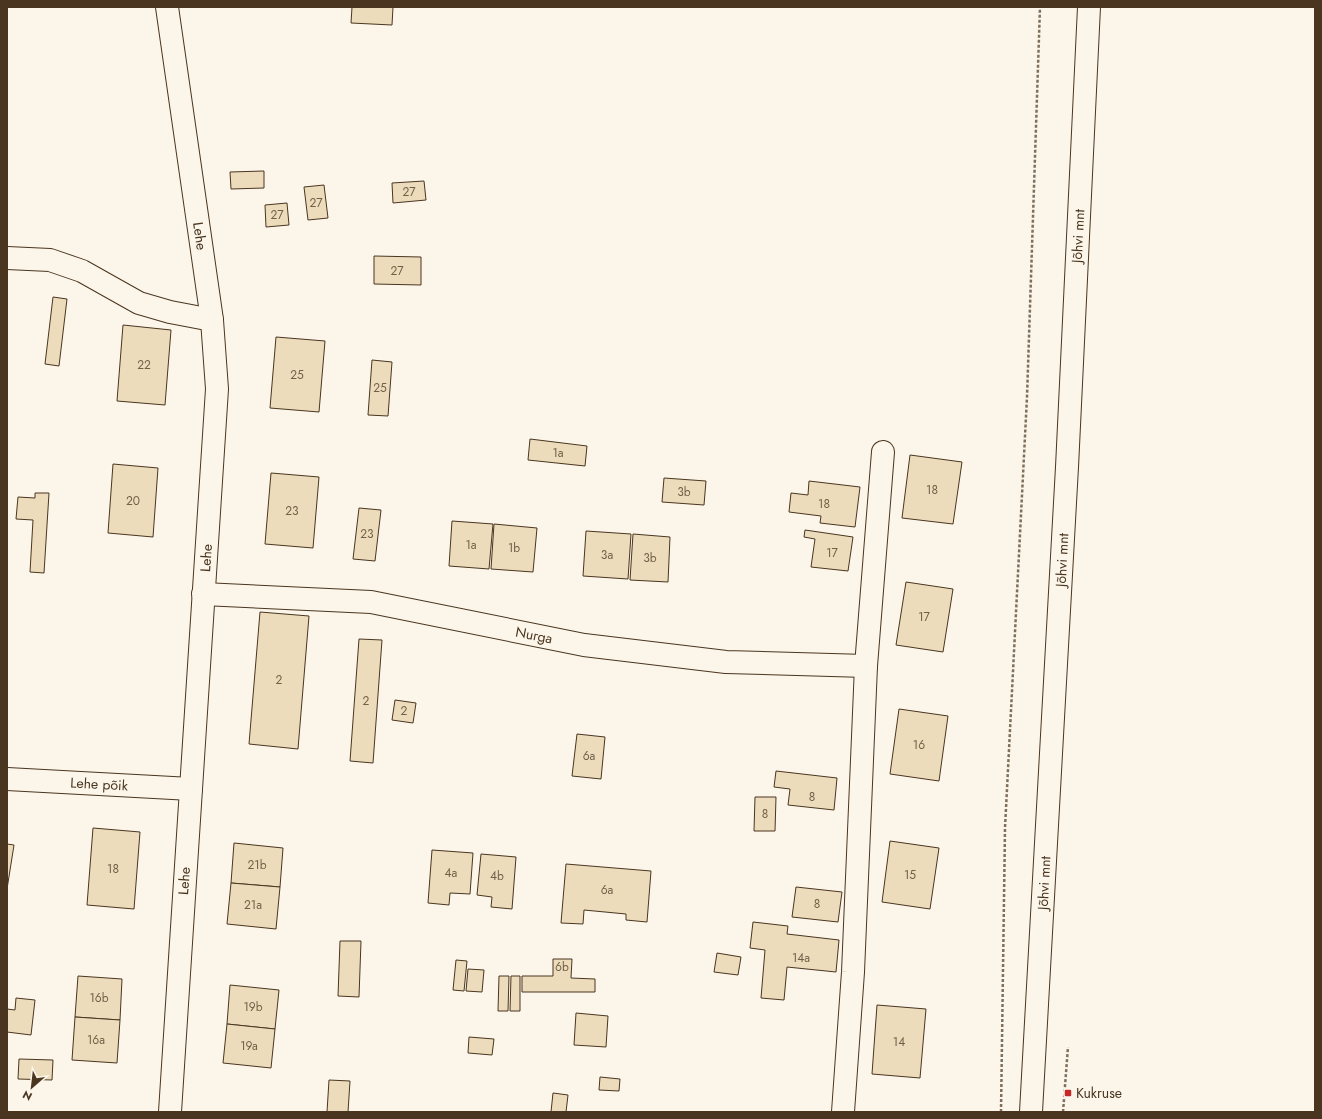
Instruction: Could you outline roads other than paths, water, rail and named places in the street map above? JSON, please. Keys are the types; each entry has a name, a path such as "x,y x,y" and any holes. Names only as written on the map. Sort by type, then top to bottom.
{"street":[{"name":"Lehe","path":"167,7 212,320 217,390 170,1112"},
{"name":"Jõhvi mnt","path":"1031,1112 1067,475 1089,7"},
{"path":"7,258 50,260 82,271 139,303 156,309 212,320"},
{"path":"843,1112 853,972 866,666 883,452"},
{"name":"Nurga","path":"203,594 372,602 584,645 726,662 866,666"},
{"name":"Lehe põik","path":"7,779 191,789"}],"place":[{"name":"Kukruse","path":"1068,1093"}]}
